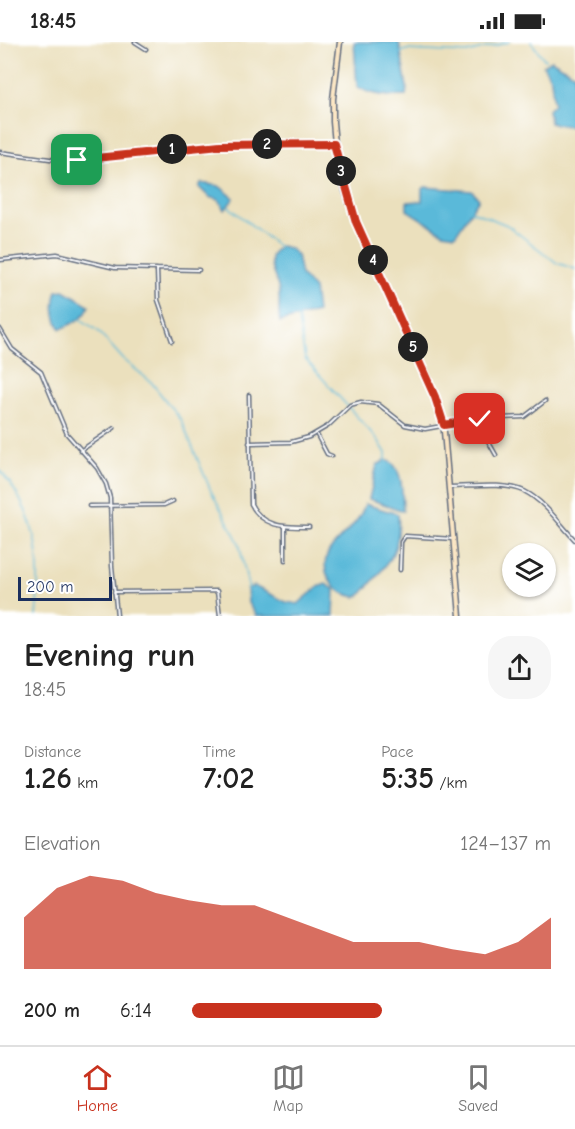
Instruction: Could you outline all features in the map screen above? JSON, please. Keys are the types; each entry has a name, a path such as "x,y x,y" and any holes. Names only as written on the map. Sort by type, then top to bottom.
{"street":[{"path":"135,42 146,49"},
{"path":"340,42 333,99 334,144 356,222 435,397 444,425 460,616"},
{"path":"0,152 64,161 220,145 334,144"},
{"path":"0,260 57,254 108,267 199,270"},
{"path":"157,269 158,300 172,341"},
{"path":"0,329 9,346 41,372 64,429 104,478 111,506 117,616"},
{"path":"249,395 251,504 265,521 285,527 309,526"},
{"path":"249,442 296,441 316,434 350,405 365,401 383,406 410,427 425,429 480,419 524,417 545,401"},
{"path":"480,401 480,419 486,438 496,455"},
{"path":"80,451 114,428"},
{"path":"316,434 327,454 332,456"},
{"path":"450,487 498,487 525,491 539,501 575,540"},
{"path":"89,506 164,505 173,501"},
{"path":"285,527 285,560"},
{"path":"400,570 401,542 405,536 454,539"},
{"path":"114,592 217,591 220,616"}],"water":[{"path":"354,42 399,42 407,87 406,96 387,96 357,86"},
{"path":"551,60 575,74 575,127 550,123 548,110 554,104 551,79 543,65"},
{"path":"201,183 219,186 234,198 225,210 219,200 209,197 199,187"},
{"path":"425,187 472,191 479,199 455,235 443,233 407,210 407,202 422,201 422,190"},
{"path":"280,246 289,248 297,255 301,275 314,289 317,312 280,322 279,293 271,256"},
{"path":"64,290 89,305 82,317 61,329 56,320 54,305 57,291"},
{"path":"386,460 392,463 399,474 403,511 369,499 377,465"},
{"path":"365,504 398,514 397,541 384,568 360,596 356,597 334,586 325,567 326,558 331,549 353,525"},
{"path":"326,584 335,590 334,616 256,616 248,603 247,589 254,586 286,602 298,604 318,587"}],"waterway":[{"path":"400,53 406,50 467,53 509,42"},
{"path":"531,42 545,60"},
{"path":"229,207 279,247"},
{"path":"469,210 507,225 557,263 575,269"},
{"path":"79,318 98,331 123,359 151,382 181,420 211,491 239,543 249,590"},
{"path":"298,318 305,359 378,440 386,453 386,462"},
{"path":"0,470 13,487 30,521 37,557 36,616"}],"route":[{"path":"77,160 220,145 334,144 350,207 435,397 444,425 480,419"}]}
